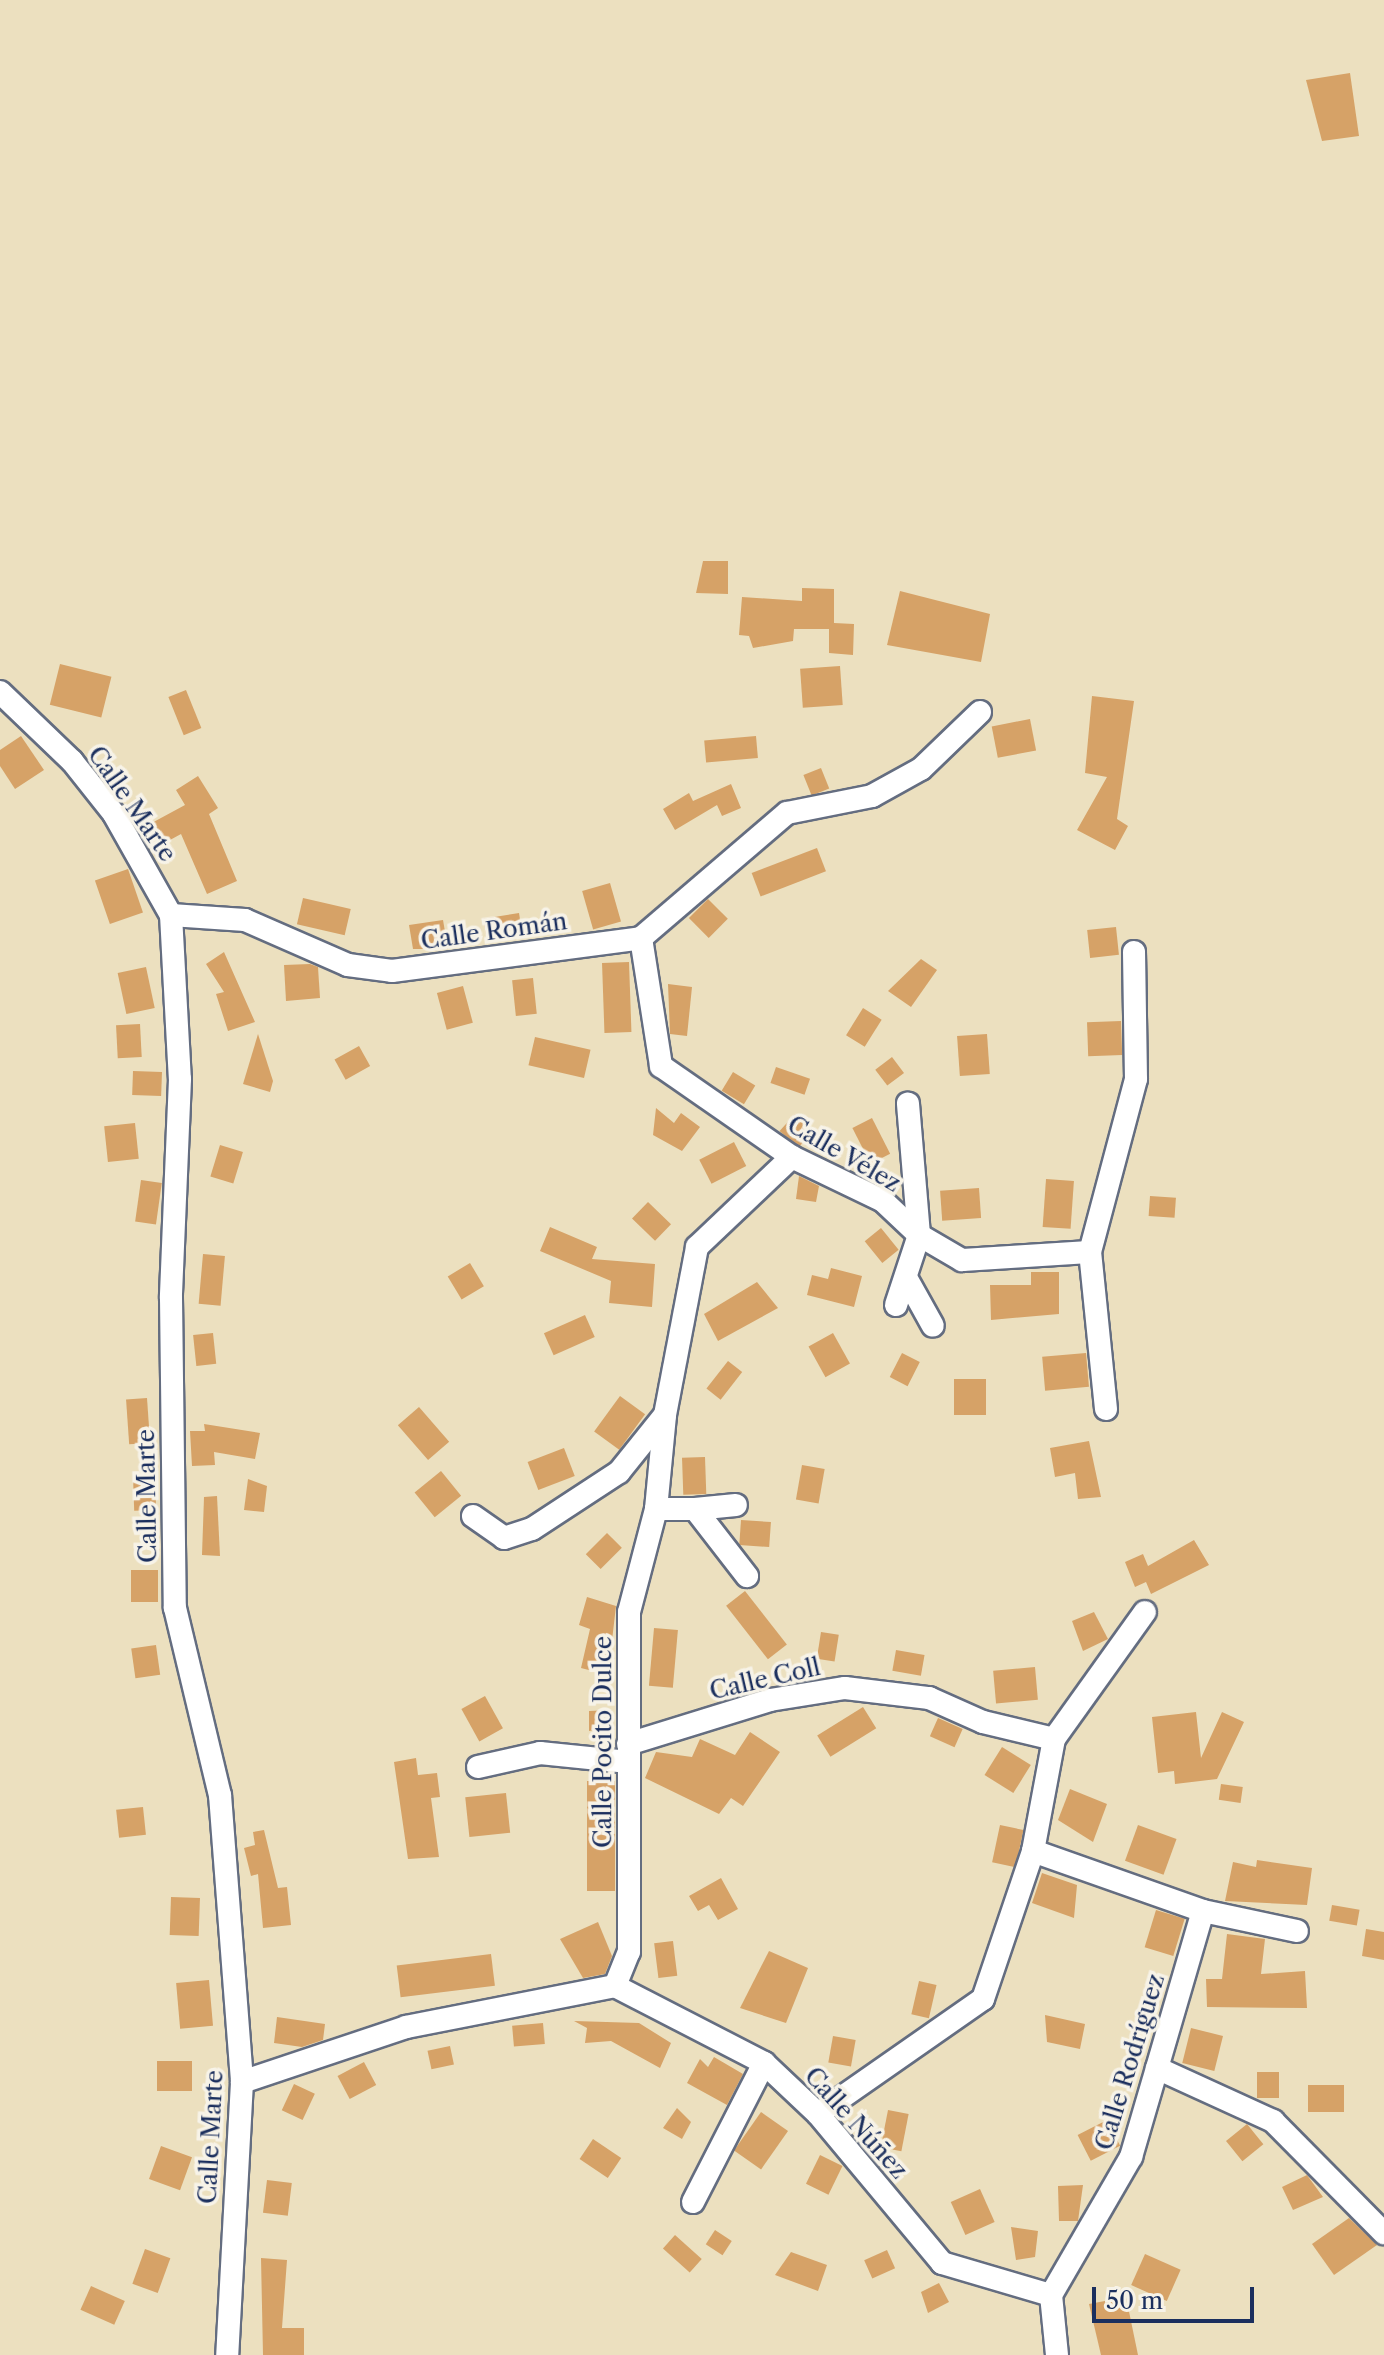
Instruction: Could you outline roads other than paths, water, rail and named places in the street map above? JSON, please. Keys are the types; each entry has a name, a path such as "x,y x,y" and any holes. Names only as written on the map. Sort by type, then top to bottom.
{"street":[{"name":"Calle Marte","path":"0,692 81,771 146,861 171,915 180,1079 171,1298 175,1608 220,1795 242,2082 227,2355"},
{"path":"641,938 787,813 872,796 921,769 980,712"},
{"name":"Calle Román","path":"171,915 245,920 348,965 392,971 641,938"},
{"name":"Calle Vélez","path":"641,938 661,1066 792,1157 883,1201 919,1235 962,1260 1090,1252"},
{"path":"1106,1409 1090,1252 1136,1079 1134,952"},
{"path":"896,1305 908,1281 919,1235 908,1103"},
{"name":"Calle Pocito Dulce","path":"615,1986 629,1952 629,1612 656,1509 665,1415 697,1247 792,1157"},
{"path":"908,1281 933,1326"},
{"path":"473,1516 504,1538 532,1529 619,1472 665,1415"},
{"path":"656,1509 736,1505"},
{"path":"695,1509 747,1576"},
{"path":"818,2114 983,1999 1033,1851 1054,1739 1145,1612"},
{"name":"Calle Coll","path":"629,1753 770,1700 845,1688 929,1698 983,1722 1054,1739"},
{"path":"478,1767 540,1753 629,1753"},
{"path":"1033,1851 1203,1911 1297,1931"},
{"name":"Calle Rodríguez","path":"1051,2295 1131,2157 1203,1911"},
{"path":"242,2082 406,2027 615,1986"},
{"name":"Calle Núñez","path":"615,1986 764,2063 818,2114 942,2263 1051,2295"},
{"path":"693,2202 764,2063"},
{"path":"1157,2068 1273,2121 1384,2233"},
{"path":"1051,2295 1057,2355"}]}
